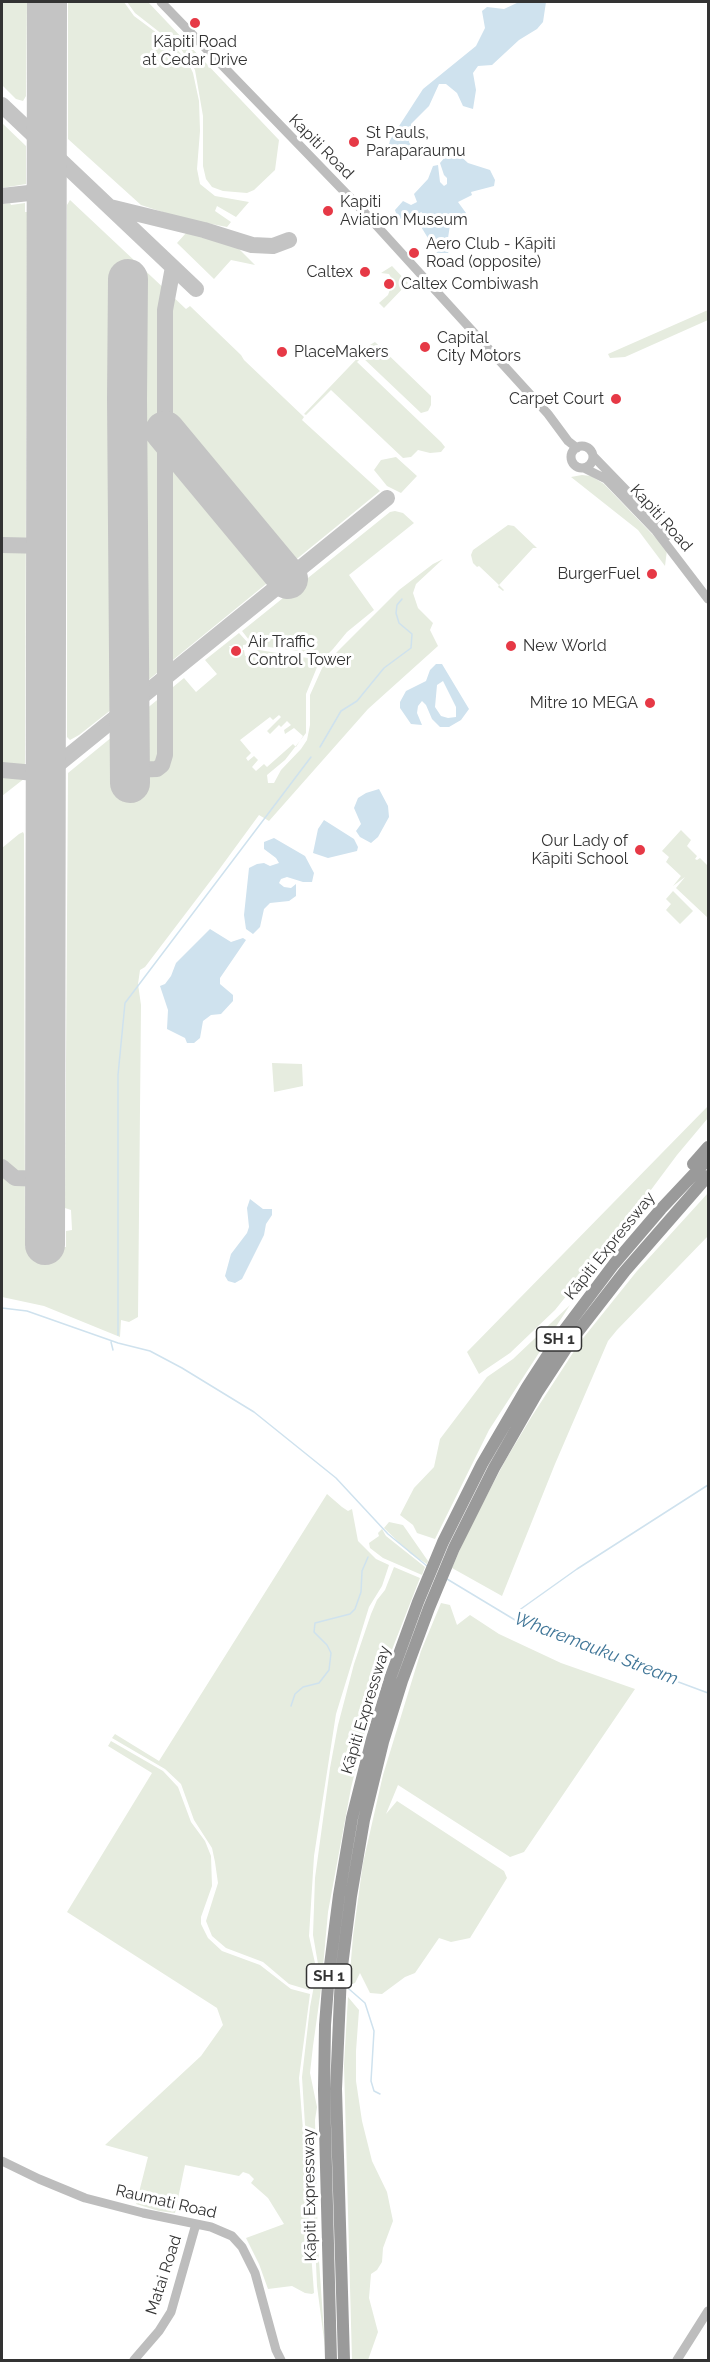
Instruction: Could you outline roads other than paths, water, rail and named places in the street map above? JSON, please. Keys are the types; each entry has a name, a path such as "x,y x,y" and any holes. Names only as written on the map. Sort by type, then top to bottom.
{"highway":[{"path":"661,1209 708,1147"},
{"name":"Kāpiti Expressway","path":"331,2361 324,2090 325,2025 339,1895 352,1818 372,1739 423,1605 482,1464 562,1333 607,1273 661,1209 708,1159"},
{"name":"Kāpiti Expressway","path":"449,1545 537,1393 567,1347 625,1271 708,1176"},
{"path":"685,1202 708,1181"},
{"name":"Kāpiti Expressway","path":"344,2361 336,2089 341,1974 364,1820 383,1742 423,1605"}],"main road":[{"name":"Kapiti Road","path":"161,2 365,213 548,414 568,441 577,448"},
{"path":"577,448 587,448 593,456 591,464 584,468 576,466 572,455 577,448"},
{"name":"Kapiti Road","path":"593,456 653,518 708,588"},
{"name":"Kapiti Road","path":"584,468 606,479 656,531 708,599"},
{"path":"653,518 656,531"},
{"name":"Raumati Road","path":"2,2161 85,2198 212,2227 232,2236 249,2259 264,2299 276,2350 281,2361"},
{"name":"Matai Road","path":"134,2361 159,2331 171,2312 196,2224"},
{"path":"677,2361 708,2311"}],"water":[{"path":"519,2 546,2 543,22 492,65 478,66 473,73 476,90 473,109 463,106 457,93 446,84 439,84 429,106 411,124 409,142 413,149 411,153 407,159 399,154 389,145 390,140 423,89 476,46 485,28 482,11 487,7 504,9"},
{"path":"457,153 468,163 490,170 495,180 494,186 471,192 472,195 458,202 466,213 450,225 448,238 453,244 448,253 437,253 420,225 428,220 425,215 421,212 415,217 414,213 410,213 408,218 398,219 395,210 403,201 411,205 417,202 414,194 428,179 433,166 438,165 440,182 444,186 447,184 447,178 440,163 446,156"},
{"path":"436,664 442,664 469,709 461,720 449,727 440,727 432,719 422,701 417,713 422,725 411,724 400,708 400,702 406,691 426,681 430,670","holes":["443,681 456,707 456,717 441,716 435,707 437,685"]},
{"path":"379,789 388,806 389,817 378,837 371,843 360,837 356,831 361,824 354,808 358,798"},
{"path":"324,820 354,839 358,847 357,851 328,858 313,853 318,829"},
{"path":"274,838 305,856 314,873 312,882 287,877 281,879 279,883 284,887 291,888 296,884 296,896 289,901 270,903 264,909 260,927 253,934 246,929 244,915 249,868 257,864 264,863 270,866 279,863 264,849 264,842"},
{"path":"210,929 231,942 243,938 246,940 220,978 220,984 233,995 233,1001 221,1014 211,1015 203,1021 200,1038 194,1043 187,1043 185,1038 167,1029 168,1010 160,986 165,984 171,976 176,963"},
{"path":"250,1199 263,1209 272,1209 272,1215 242,1279 235,1283 228,1281 225,1276 231,1254 249,1227 247,1208"}],"waterway":[{"path":"320,747 341,711 357,701 384,668 411,648 412,634 399,623 396,613 397,605 402,599"},
{"path":"118,1335 118,1075 125,1003 311,757"},
{"name":"Wharemauku Stream","path":"2,1308 27,1311 118,1343 150,1351 182,1368 254,1412 336,1478 388,1534 427,1566"},
{"path":"111,1342 113,1350"},
{"path":"518,1611 577,1569 708,1485"},
{"path":"291,1706 295,1694 303,1687 319,1683 329,1670 331,1653 327,1645 314,1632 315,1623 350,1614 355,1609 361,1592 362,1571 368,1557"},
{"name":"Wharemauku Stream","path":"447,1579 520,1623 708,1693"},
{"path":"349,1989 365,2003 374,2031 371,2081 374,2091 380,2094"}],"place":[{"name":"Kāpiti Road at Cedar Drive","path":"195,23"},
{"name":"St Pauls, Paraparaumu","path":"354,142"},
{"name":"Kapiti Aviation Museum","path":"328,211"},
{"name":"Aero Club - Kāpiti Road (opposite)","path":"414,253"},
{"name":"Caltex","path":"365,272"},
{"name":"Caltex Combiwash","path":"389,284"},
{"name":"Capital City Motors","path":"425,347"},
{"name":"PlaceMakers","path":"282,352"},
{"name":"Carpet Court","path":"616,399"},
{"name":"BurgerFuel","path":"652,574"},
{"name":"New World","path":"511,646"},
{"name":"Air Traffic Control Tower","path":"236,651"},
{"name":"Mitre 10 MEGA","path":"650,703"},
{"name":"Our Lady of Kāpiti School","path":"640,850"}]}
